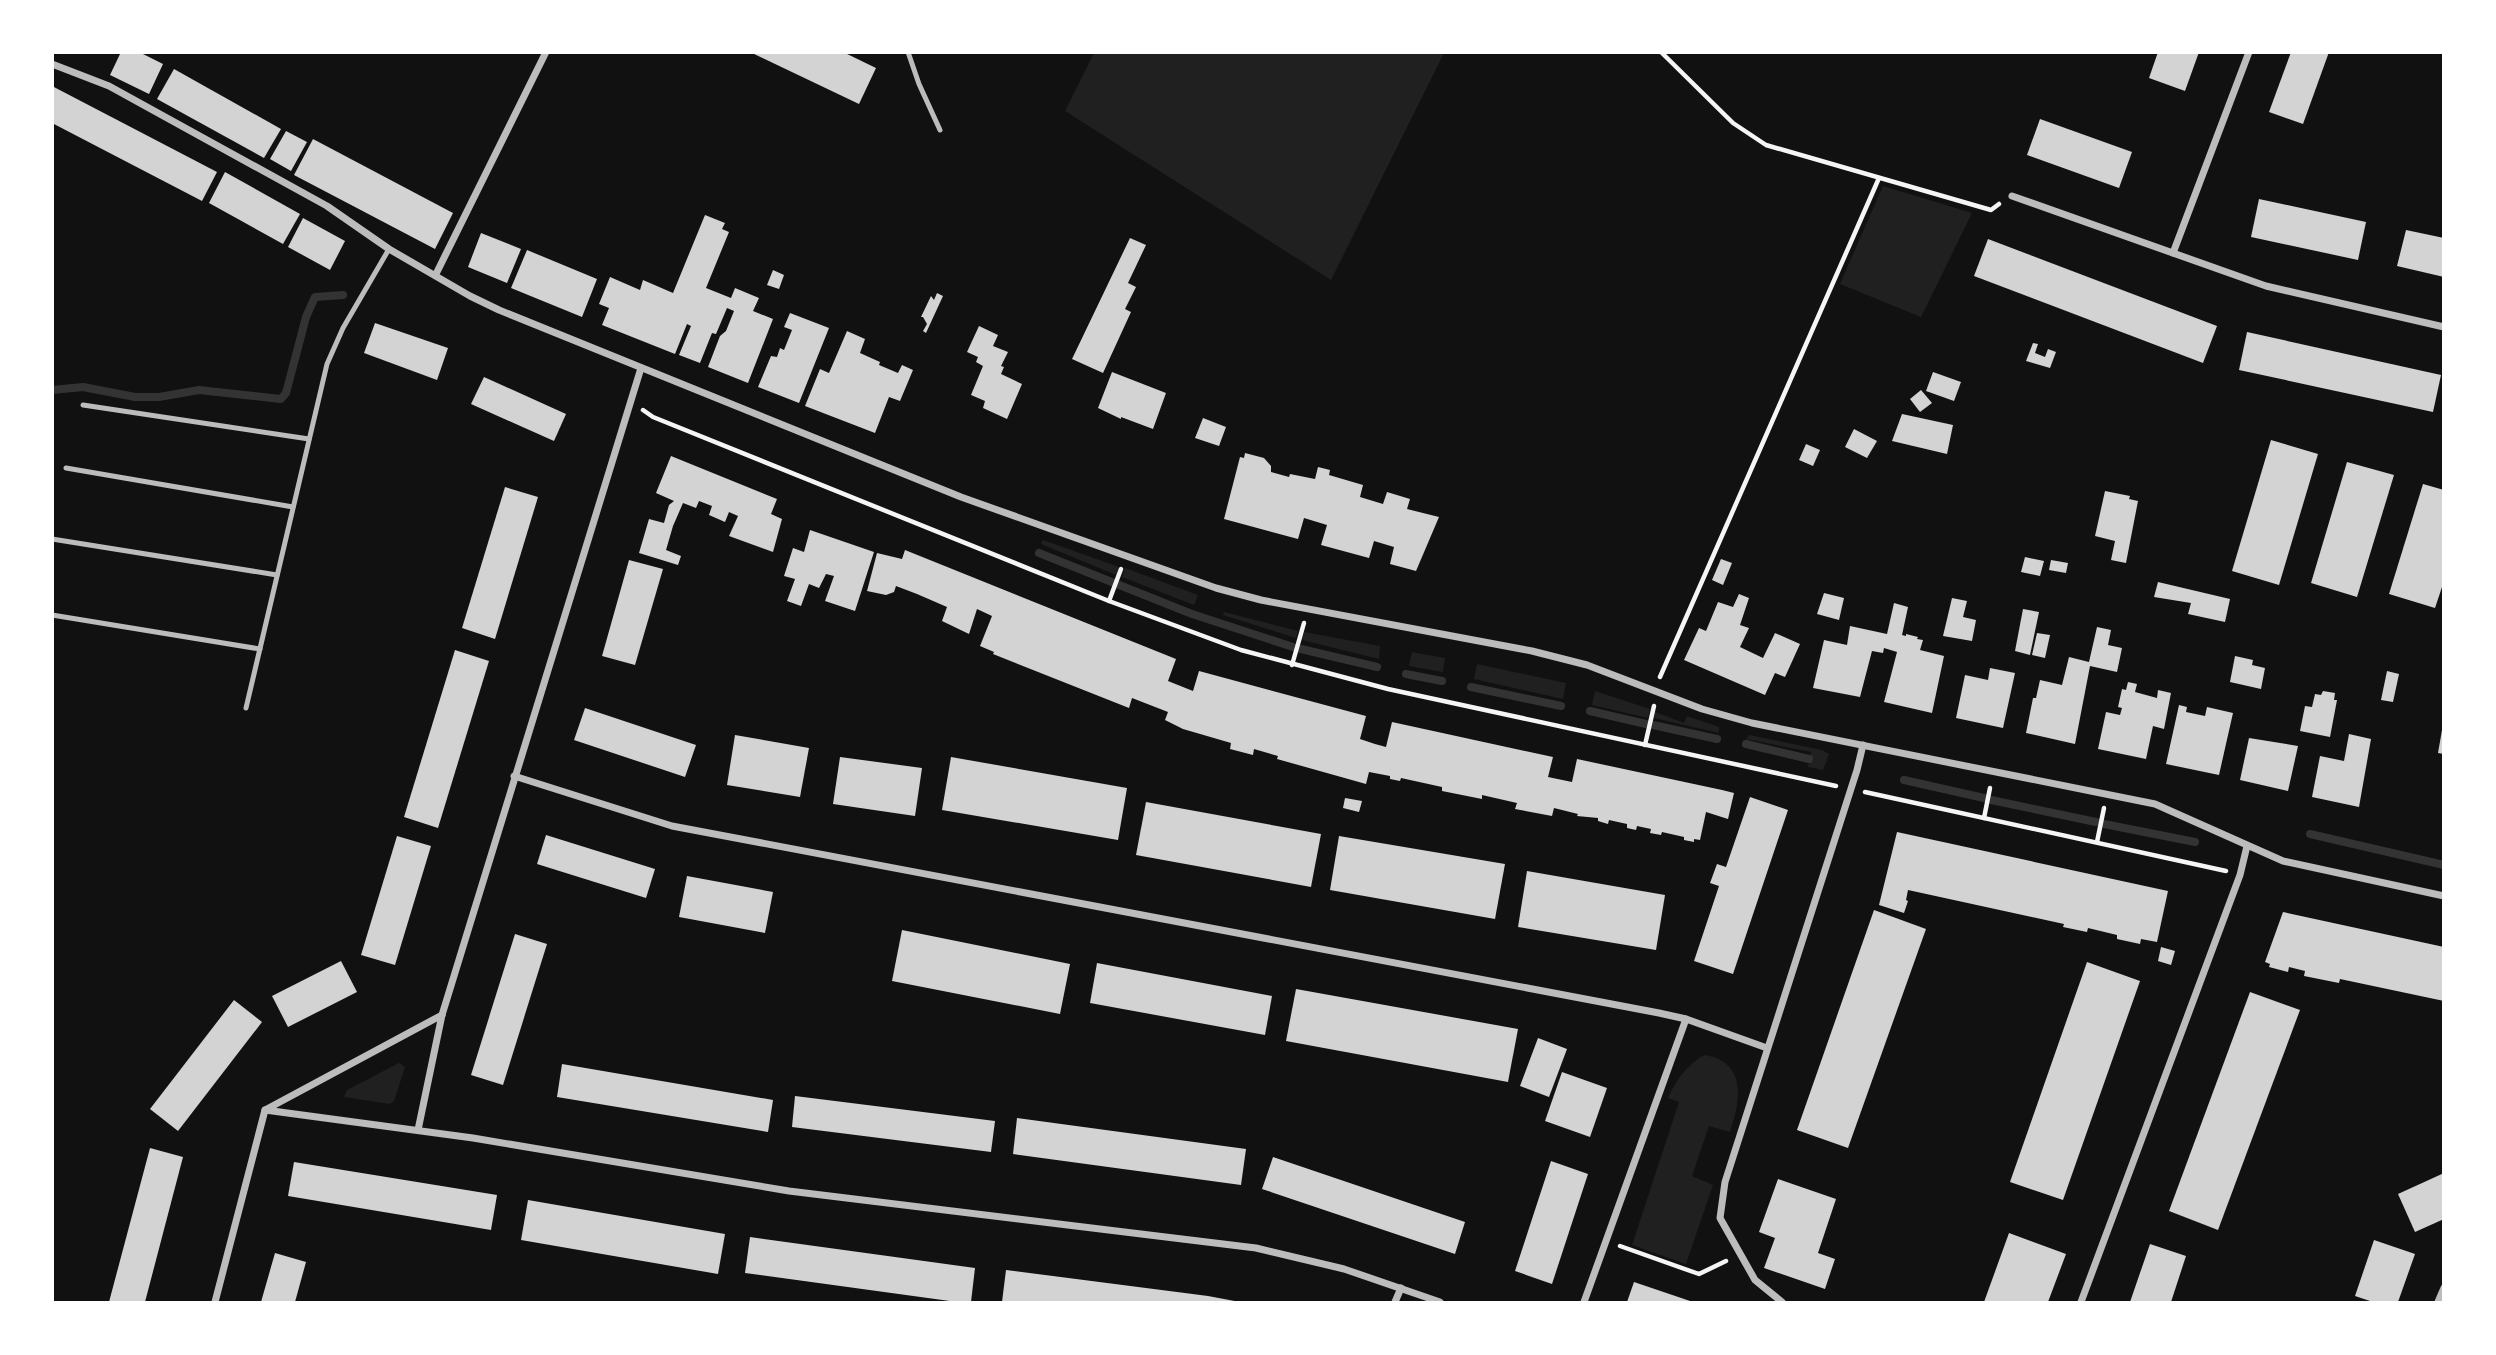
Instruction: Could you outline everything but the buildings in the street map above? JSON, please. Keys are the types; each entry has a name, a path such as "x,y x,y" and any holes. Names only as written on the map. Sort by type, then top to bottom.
{"street":[{"path":"436,274 546,52"},
{"path":"2174,253 2249,52"},
{"path":"52,64 109,86 327,206 390,249 499,310 961,498 1216,587 1261,600 1532,651 1587,665 1702,709 1752,723 2155,804 2283,861 2444,896"},
{"path":"2012,195 2266,286 2444,327"},
{"path":"418,1130 442,1015 641,368"},
{"path":"1782,1303 1755,1280 1720,1218 1725,1182 1863,745"},
{"path":"514,776 672,826 1686,1019 1767,1048"},
{"path":"2081,1303 2240,875 2248,846"},
{"path":"215,1303 265,1110 442,1015"},
{"path":"1584,1303 1686,1019"},
{"path":"265,1110 418,1130 789,1191 1256,1248 1344,1269 1440,1303"},
{"path":"1395,1303 1401,1288"},
{"path":"2438,1303 2444,1288"}],"lane":[{"path":"908,52 940,130"},
{"path":"246,708 327,364 343,328 390,249"},
{"path":"83,405 309,439"},
{"path":"65,468 293,507"},
{"path":"52,540 277,575"},
{"path":"52,615 260,649"}],"path":[{"path":"1661,52 1733,122 1766,145 1991,210 2012,195"},
{"path":"1655,690 1880,178"},
{"path":"630,403 653,417 1109,601 1199,636 1292,665 1645,746 2240,875"},
{"path":"1109,601 1119,574"},
{"path":"1292,665 1300,638"},
{"path":"1645,746 1652,715"},
{"path":"1984,818 1990,790"},
{"path":"2097,842 2103,813"},
{"path":"1606,1241 1699,1274 1741,1254"}],"shaded area":[{"path":"1094,52 1444,53 1331,280 1065,111"},
{"path":"1883,186 1972,213 1921,317 1840,284"},
{"path":"1043,540 1119,567 1116,575 1041,544"},
{"path":"1125,568 1198,595 1194,605 1122,577"},
{"path":"1224,612 1298,631 1296,638 1223,615"},
{"path":"1304,632 1380,646 1379,659 1302,640"},
{"path":"1412,652 1445,658 1443,672 1409,666"},
{"path":"1477,664 1566,683 1563,699 1474,679"},
{"path":"1595,691 1650,709 1648,718 1592,705"},
{"path":"1655,712 1684,723 1687,716 1719,727 1719,733 1654,718"},
{"path":"1749,735 1822,750 1829,754 1823,770 1808,767 1811,752 1746,739"},
{"path":"1704,1055 1728,1065 1734,1074 1737,1084 1737,1108 1730,1132 1709,1126 1692,1176 1713,1185 1686,1264 1632,1245 1679,1102 1668,1098 1683,1074"},
{"path":"399,1063 405,1067 394,1101 390,1104 344,1097 347,1090"}],"waterway":[{"path":"52,390 83,387 135,397 159,397 199,390 281,399 286,393 306,317 315,297 343,295"},
{"path":"1039,553 1192,614 1293,647"},
{"path":"1301,649 1377,667"},
{"path":"1406,674 1442,681"},
{"path":"1471,687 1561,706"},
{"path":"1590,711 1646,724"},
{"path":"1653,725 1717,739"},
{"path":"1746,744 1809,759"},
{"path":"1904,780 1984,798"},
{"path":"1991,800 2096,822"},
{"path":"2104,824 2195,842"},
{"path":"2310,834 2444,865"}]}
